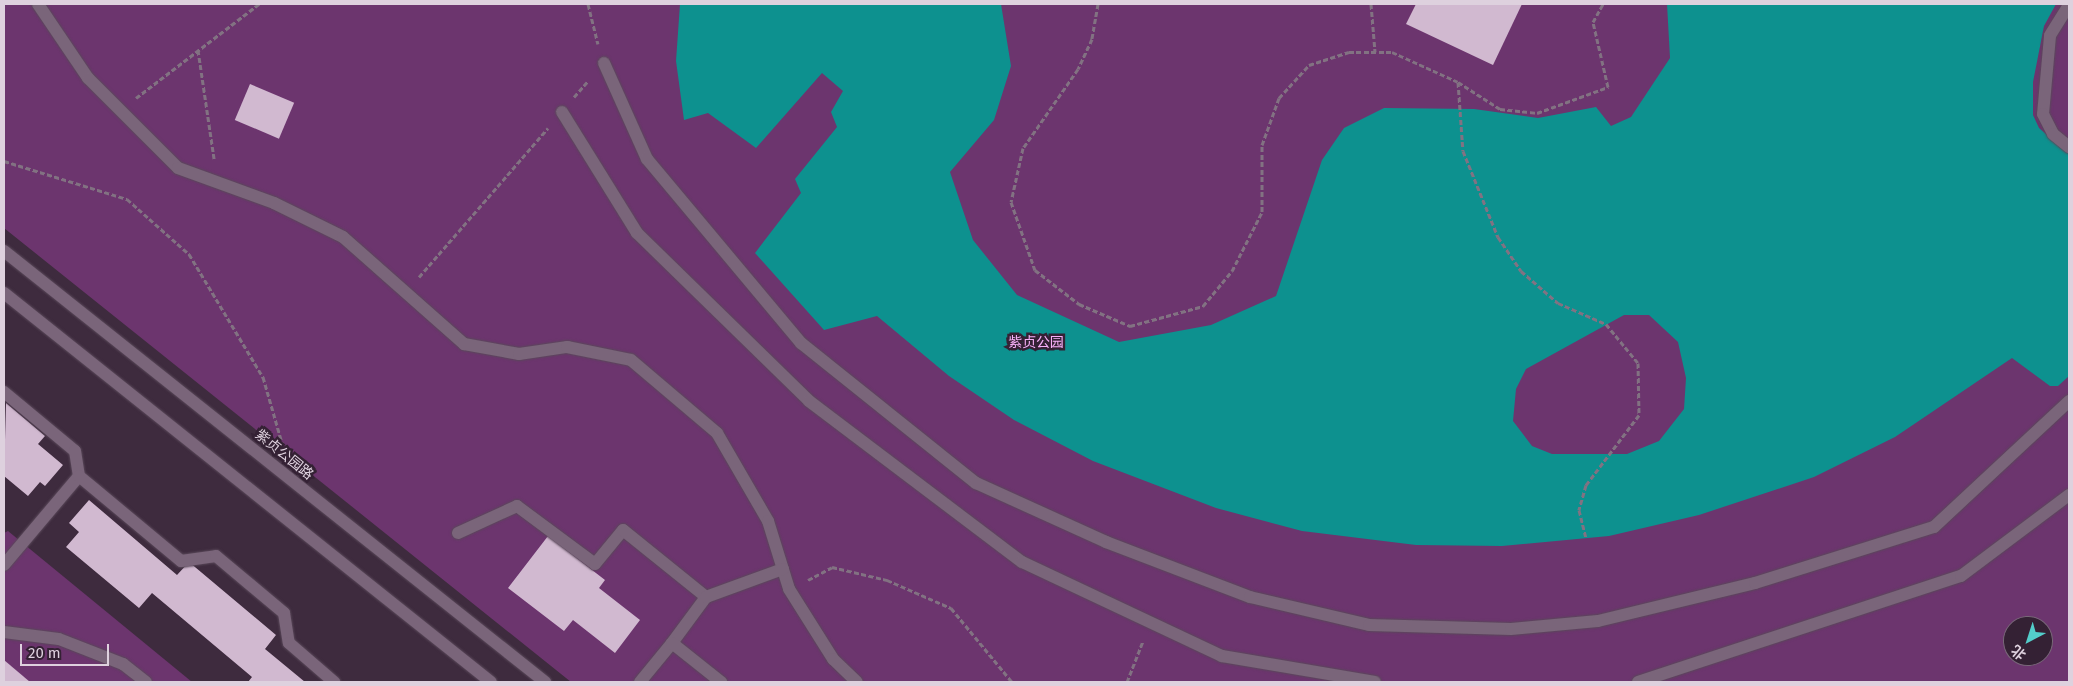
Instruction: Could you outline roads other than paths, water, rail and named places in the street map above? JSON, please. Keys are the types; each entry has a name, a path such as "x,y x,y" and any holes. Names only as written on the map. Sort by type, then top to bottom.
{"street":[{"path":"38,4 88,78 178,168 274,203 343,237 464,344 519,354 567,347 631,360 717,433 768,521 789,589 833,659 857,682"},
{"path":"2069,5 2050,36 2043,114 2053,134 2069,147"},
{"path":"604,63 647,159 801,343 976,483 1106,542 1250,597 1369,625 1511,628 1598,621 1755,583 1934,527 2069,401"},
{"path":"562,112 637,234 809,401 1022,562 1222,656 1375,682"},
{"name":"紫贞公园路","path":"4,251 545,682"},
{"path":"4,293 491,682"},
{"path":"4,392 75,452 79,476 181,561 216,556 284,613 289,643 334,682"},
{"path":"4,564 79,476"},
{"path":"1638,682 1961,576 2069,495"},
{"path":"458,533 517,506 595,564 623,530 706,597"},
{"path":"640,682 706,597 783,569"},
{"path":"4,632 59,639 123,664 146,682"},
{"path":"672,643 721,682"}],"park label":[{"name":"紫贞公园","path":"1036,343"}]}
